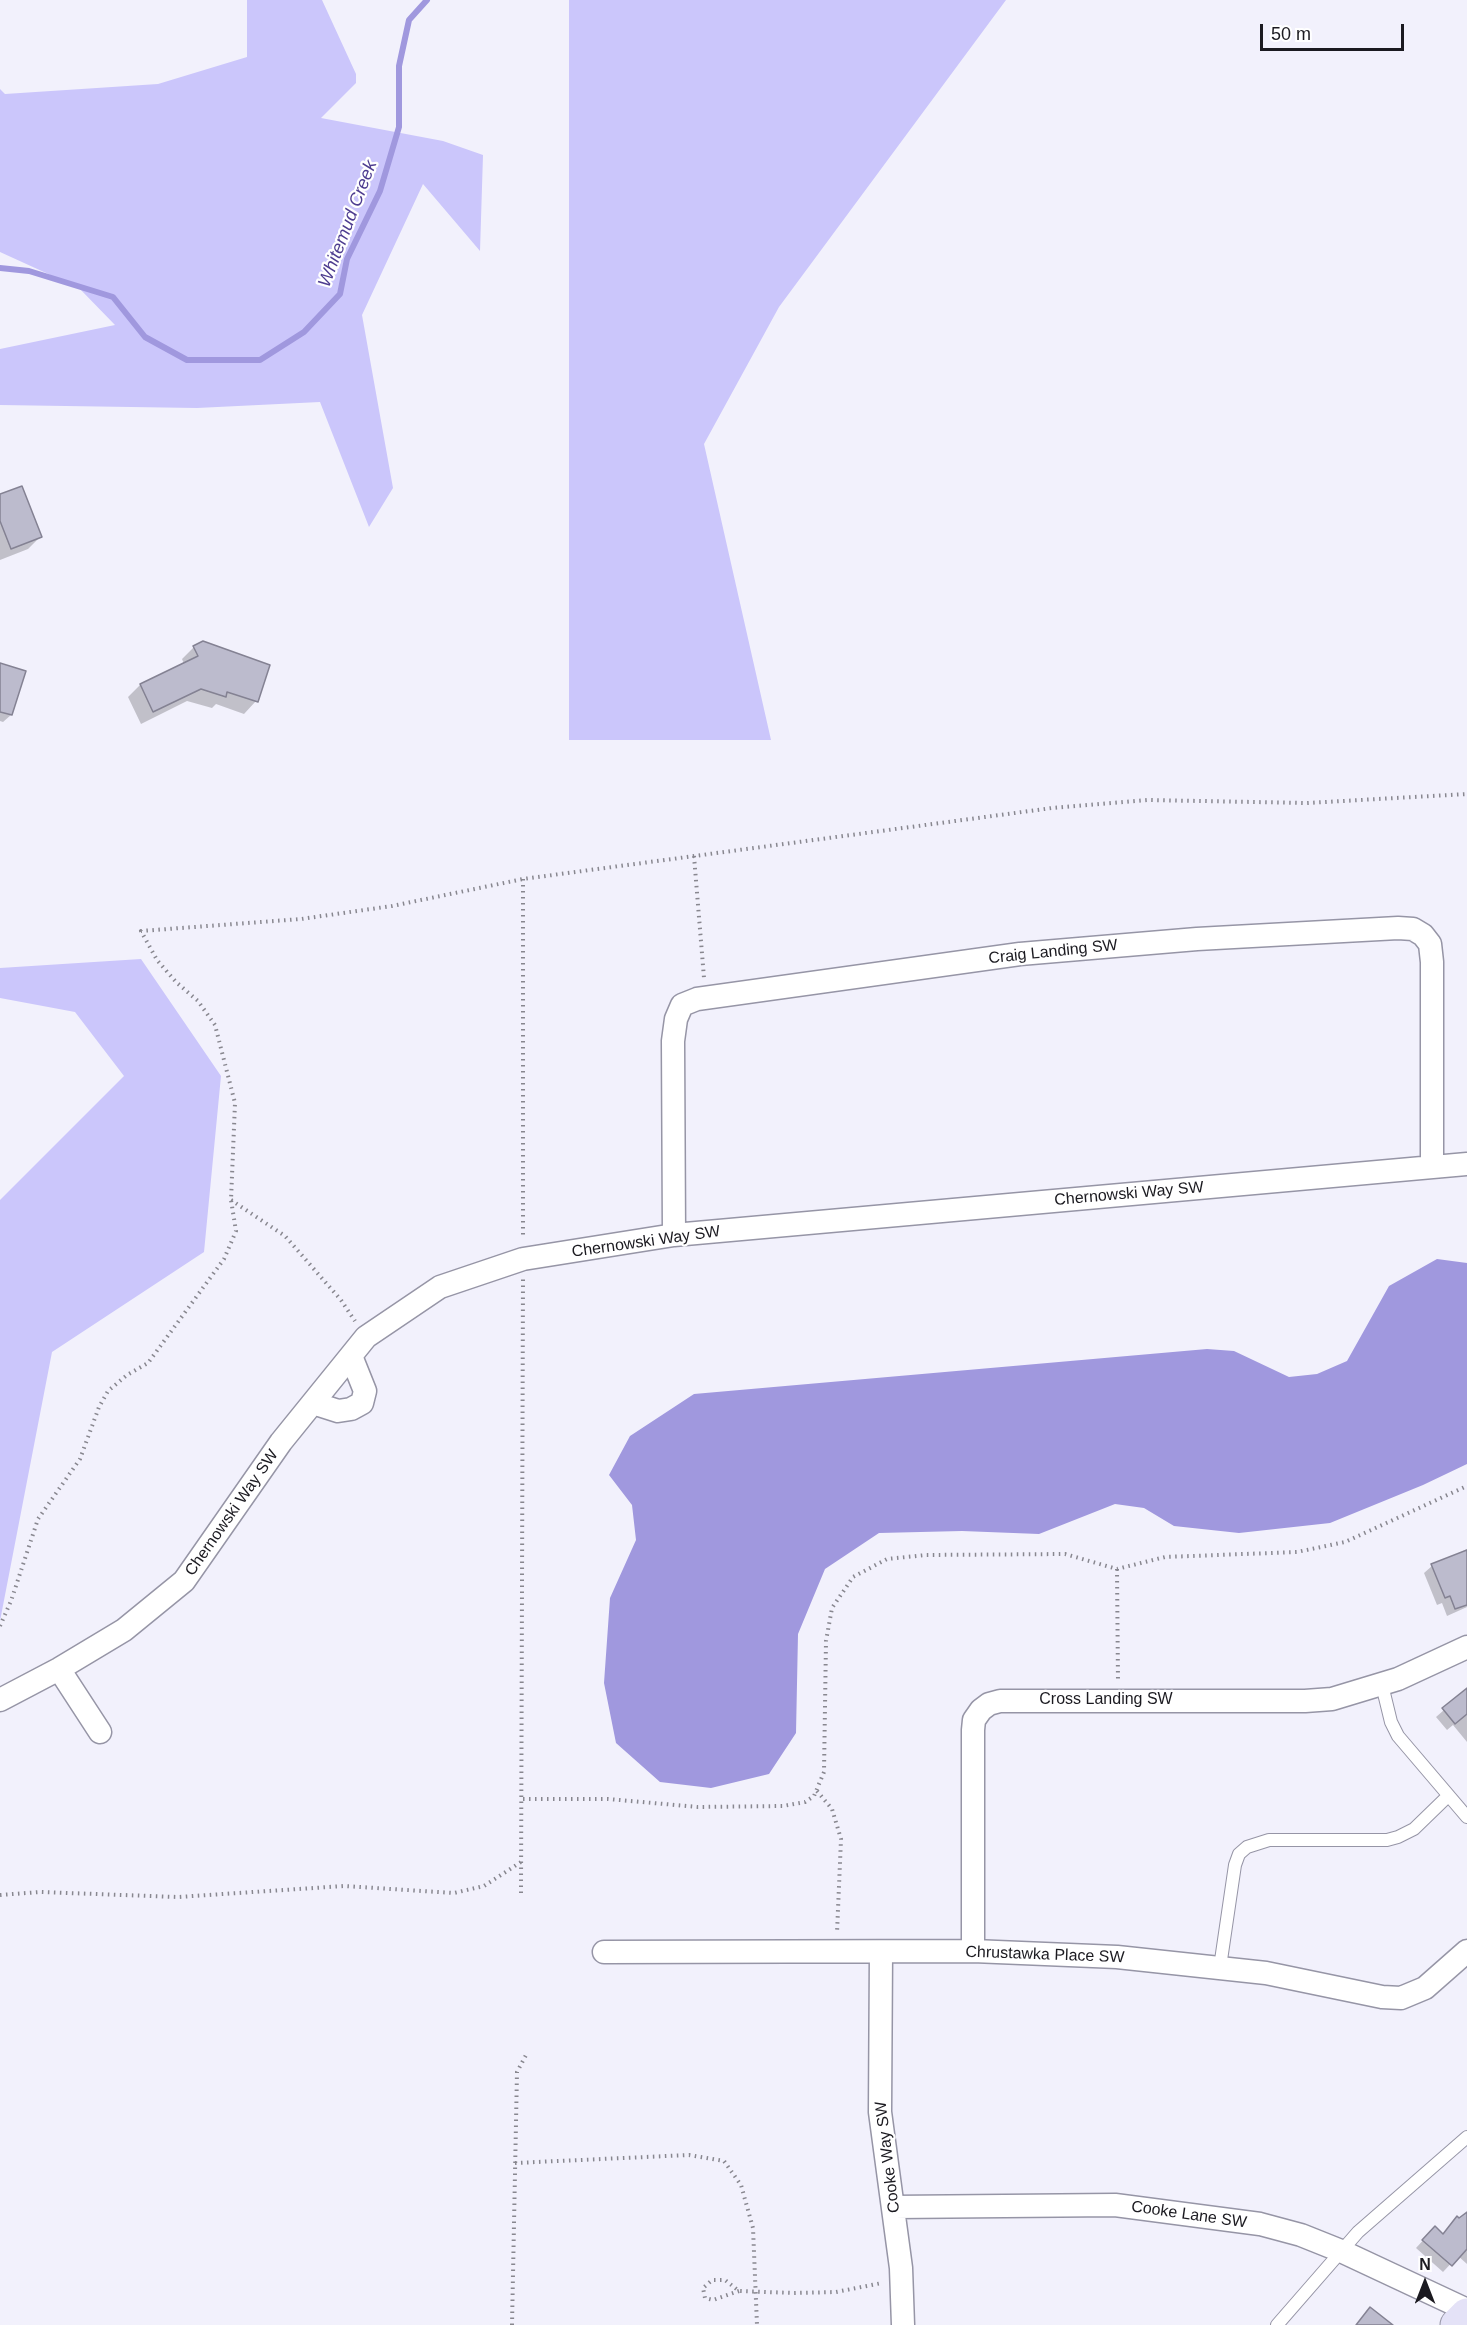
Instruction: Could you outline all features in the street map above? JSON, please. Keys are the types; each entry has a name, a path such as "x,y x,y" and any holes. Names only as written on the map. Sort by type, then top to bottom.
{"street":[{"name":"Craig Landing SW","path":"674,1235 673,1041 676,1018 682,1005 706,997 1020,954 1197,939 1398,927 1413,929 1424,934 1430,944 1432,962 1432,1167"},
{"name":"Chernowski Way SW","path":"0,1700 59,1669 123,1630 184,1581 281,1442 366,1337 440,1287 523,1259 674,1235 1467,1164"},
{"path":"314,1403 338,1411 351,1409 362,1403 365,1391 351,1356"},
{"name":"Cross Landing SW","path":"973,1951 974,1720 981,1710 1000,1701 1305,1701 1332,1699 1382,1685 1467,1647"},
{"path":"59,1669 100,1732"},
{"name":"Chrustawka Place SW","path":"604,1952 973,1951 1117,1957 1266,1973 1382,1997 1401,1998 1425,1988 1467,1952"},
{"name":"Cooke Way SW","path":"881,1952 880,2112 901,2268 903,2325"},
{"name":"Cooke Lane SW","path":"894,2207 1067,2204 1165,2210 1260,2224 1302,2235 1341,2251 1467,2310"},
{"path":"1457,2325 1467,2315"}],"lane":[{"path":"1382,1685 1398,1736 1467,1817"},
{"path":"1220,1967 1235,1866 1239,1854 1246,1847 1269,1840 1387,1840 1413,1829 1448,1796"},
{"path":"1277,2325 1358,2232 1467,2137"}],"path":[{"path":"0,1626 39,1519 80,1459 99,1407 108,1391 127,1375 148,1363 224,1259 236,1231 231,1200 235,1103 215,1025 198,1001 176,982 157,960 141,931 301,919 392,906 523,879 1052,808 1148,800 1307,802 1467,794"},
{"path":"694,856 706,997"},
{"path":"521,1893 523,1799 523,879"},
{"path":"231,1200 285,1236 341,1300 366,1337"},
{"path":"523,1799 608,1799 669,1806 770,1807 805,1802 817,1791 824,1772 826,1754 825,1660 828,1623 837,1600 854,1577 887,1559 926,1555 1065,1554 1117,1569 1165,1557 1274,1555 1324,1548 1366,1533 1467,1486"},
{"path":"1117,1569 1118,1700"},
{"path":"817,1791 832,1809 841,1839 836,1952"},
{"path":"0,1895 40,1892 178,1897 344,1886 454,1893 471,1891 484,1886 522,1862"},
{"path":"512,2325 517,2072 526,2055"},
{"path":"515,2163 689,2155 724,2161 741,2185 753,2228 757,2325"},
{"path":"739,2291 725,2280 712,2280 703,2288 705,2298 713,2300 739,2291 836,2292 860,2286 878,2285 901,2268"}],"shaded area":[{"path":"247,0 322,0 356,74 356,83 321,118 443,141 483,155 480,251 423,184 362,315 393,488 369,527 320,402 197,408 0,405 0,349 115,325 79,288 0,252 0,89 5,94 158,84 247,57"},
{"path":"569,0 1006,0 779,307 704,444 771,740 569,740"},
{"path":"141,959 221,1076 204,1252 52,1352 0,1621 0,1200 124,1076 75,1012 0,998 0,968"},
{"path":"1437,1259 1467,1263 1467,1464 1423,1485 1330,1523 1239,1533 1174,1526 1144,1508 1115,1504 1039,1534 962,1531 879,1533 825,1569 798,1634 796,1733 769,1774 711,1788 660,1782 616,1743 604,1683 610,1598 636,1540 632,1505 609,1475 630,1436 694,1394 1207,1349 1234,1351 1289,1377 1317,1374 1347,1361 1389,1286"}],"building":[{"path":"22,486 42,537 11,549 0,521 0,494"},
{"path":"203,641 270,665 258,702 227,692 226,697 201,689 153,712 140,684 198,656 193,646"},
{"path":"0,663 26,671 12,715 0,712"},
{"path":"1467,1550 1467,1605 1455,1609 1450,1596 1445,1598 1431,1564"},
{"path":"1467,1688 1467,1714 1455,1724 1442,1708"},
{"path":"1467,2212 1467,2249 1452,2266 1422,2240 1435,2226 1443,2234 1457,2216 1459,2218"},
{"path":"1370,2307 1393,2325 1356,2325"}],"waterway":[{"name":"Whitemud Creek","path":"0,268 29,271 113,297 145,337 187,360 260,360 304,332 340,294 347,259 380,191 399,127 399,66 409,20 427,0"}]}
